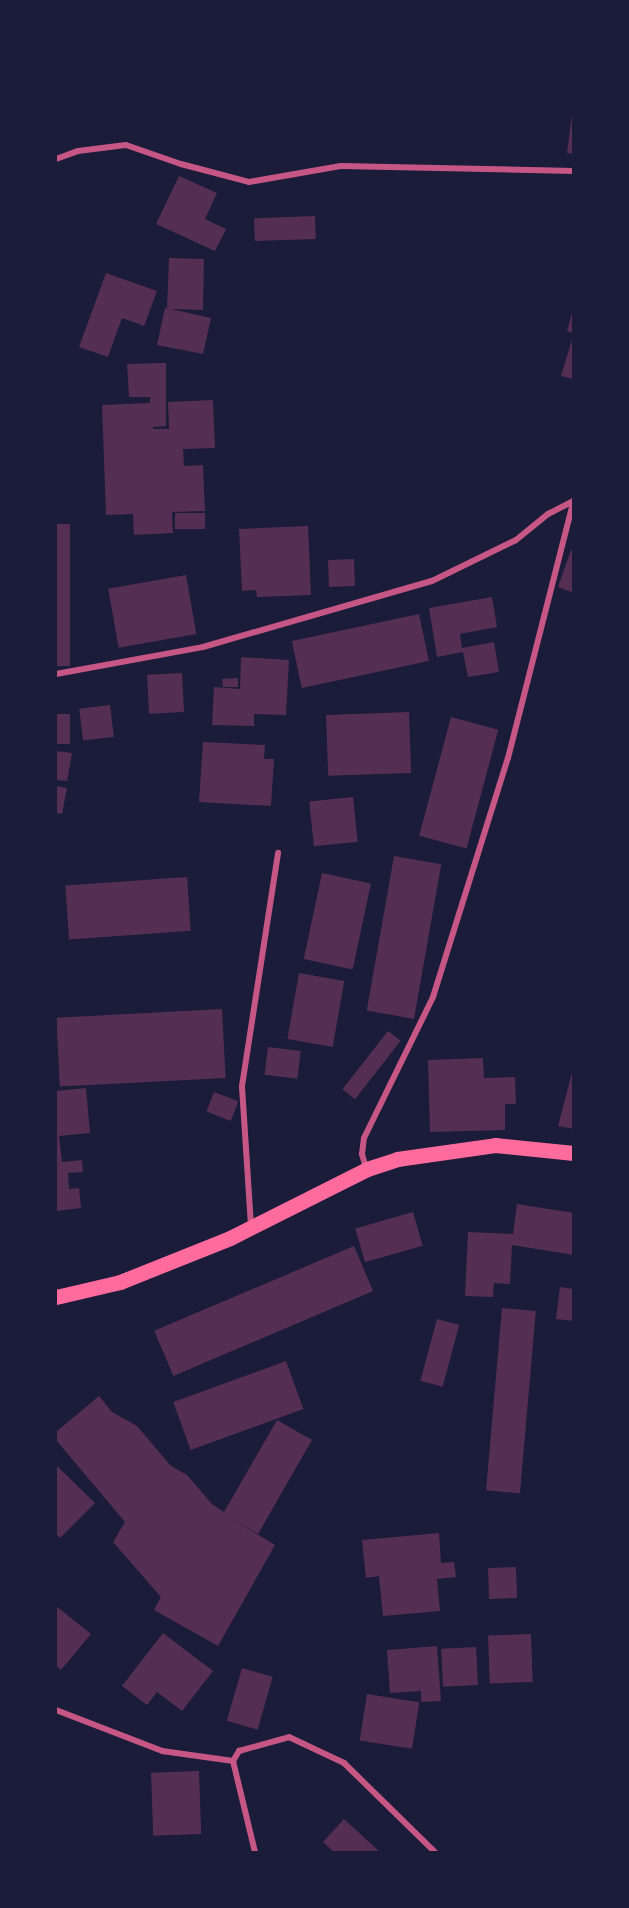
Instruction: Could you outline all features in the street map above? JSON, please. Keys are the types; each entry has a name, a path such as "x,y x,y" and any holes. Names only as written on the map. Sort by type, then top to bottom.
{"main road":[{"path":"56,1297 120,1282 251,1227 367,1169 397,1159 495,1144 573,1153"}],"street":[{"path":"56,159 78,151 126,145 181,164 249,182 341,166 573,171"},
{"path":"56,674 203,647 432,581 516,540 548,514 573,501"},
{"path":"367,1169 362,1154 364,1138 433,997 508,758 573,501"},
{"path":"251,1227 242,1086 278,853"},
{"path":"56,1710 162,1751 233,1761"},
{"path":"255,1852 233,1761 239,1751 289,1737 344,1763 435,1852"}],"building":[{"path":"572,114 574,114 574,154 567,153"},
{"path":"179,176 217,193 205,219 226,229 215,251 156,224"},
{"path":"315,216 316,239 255,241 254,218"},
{"path":"169,258 204,259 203,310 171,309 211,318 203,354 157,345 165,308 167,309"},
{"path":"106,273 157,291 144,326 122,318 108,357 79,347"},
{"path":"574,309 574,333 567,331"},
{"path":"574,336 574,379 561,376"},
{"path":"166,363 166,426 153,427 153,429 169,429 168,402 213,400 215,448 183,449 184,466 203,465 205,511 172,512 173,533 134,535 133,514 106,515 102,405 150,403 150,397 129,397 127,364"},
{"path":"175,513 205,513 205,529 175,529"},
{"path":"56,524 70,524 70,666 56,666"},
{"path":"308,526 311,595 257,597 256,590 242,591 239,529"},
{"path":"571,550 574,551 574,593 558,587"},
{"path":"354,559 355,586 329,587 328,560"},
{"path":"186,575 196,634 119,648 108,589"},
{"path":"492,597 497,627 460,634 462,648 494,642 499,672 468,677 463,652 437,657 429,608"},
{"path":"419,614 429,661 302,688 292,641"},
{"path":"241,657 289,660 286,715 254,714 254,726 212,725 214,687 240,689"},
{"path":"182,673 184,712 149,714 147,675"},
{"path":"238,678 238,687 223,687 222,679"},
{"path":"110,705 114,737 83,741 79,709"},
{"path":"409,712 411,773 328,776 326,715"},
{"path":"56,714 70,714 70,744 56,744"},
{"path":"451,717 498,730 466,848 419,836"},
{"path":"203,742 265,745 264,759 274,759 271,806 199,802"},
{"path":"56,751 72,753 67,781 56,780"},
{"path":"56,786 67,788 62,814 56,813"},
{"path":"353,797 358,842 314,846 309,802"},
{"path":"394,856 441,864 414,1019 367,1011"},
{"path":"322,873 371,883 353,969 304,959"},
{"path":"187,877 191,931 69,939 65,886"},
{"path":"299,973 344,981 333,1047 287,1039"},
{"path":"222,1009 226,1078 60,1087 56,1018"},
{"path":"388,1031 401,1041 355,1099 342,1089"},
{"path":"268,1047 301,1051 297,1079 265,1075"},
{"path":"483,1058 484,1078 515,1077 516,1104 505,1104 505,1130 430,1132 428,1060"},
{"path":"574,1070 574,1129 558,1126"},
{"path":"86,1088 90,1133 59,1136 62,1162 82,1160 83,1172 68,1173 69,1189 79,1188 81,1208 56,1211 56,1091"},
{"path":"214,1092 238,1101 231,1121 206,1112"},
{"path":"517,1204 574,1213 574,1255 512,1245 510,1284 494,1283 493,1297 465,1296 468,1232 513,1234"},
{"path":"413,1212 423,1246 365,1262 355,1229"},
{"path":"354,1246 373,1291 173,1376 154,1331"},
{"path":"560,1287 574,1289 574,1321 556,1319"},
{"path":"502,1308 536,1311 520,1493 486,1490"},
{"path":"437,1319 459,1325 443,1387 420,1381"},
{"path":"286,1361 303,1409 191,1450 173,1402"},
{"path":"99,1396 112,1412 137,1426 171,1466 187,1475 212,1504 224,1512 277,1420 312,1440 258,1534 227,1516 275,1545 218,1646 154,1610 161,1597 113,1542 125,1522 56,1440 56,1432"},
{"path":"56,1465 95,1503 60,1538 56,1534"},
{"path":"439,1533 441,1563 454,1562 456,1577 437,1579 440,1611 383,1616 379,1576 366,1578 362,1540"},
{"path":"516,1567 517,1598 489,1599 488,1568"},
{"path":"56,1606 91,1634 61,1670 56,1666"},
{"path":"163,1633 213,1671 182,1711 157,1692 147,1705 122,1686"},
{"path":"531,1634 533,1682 490,1683 488,1636"},
{"path":"437,1646 441,1701 421,1702 421,1691 390,1693 387,1650"},
{"path":"476,1647 478,1685 443,1687 441,1649"},
{"path":"242,1668 273,1677 258,1730 227,1721"},
{"path":"367,1694 419,1702 412,1749 360,1740"},
{"path":"199,1771 201,1834 153,1836 151,1773"},
{"path":"344,1819 380,1852 334,1852 323,1842"}]}
